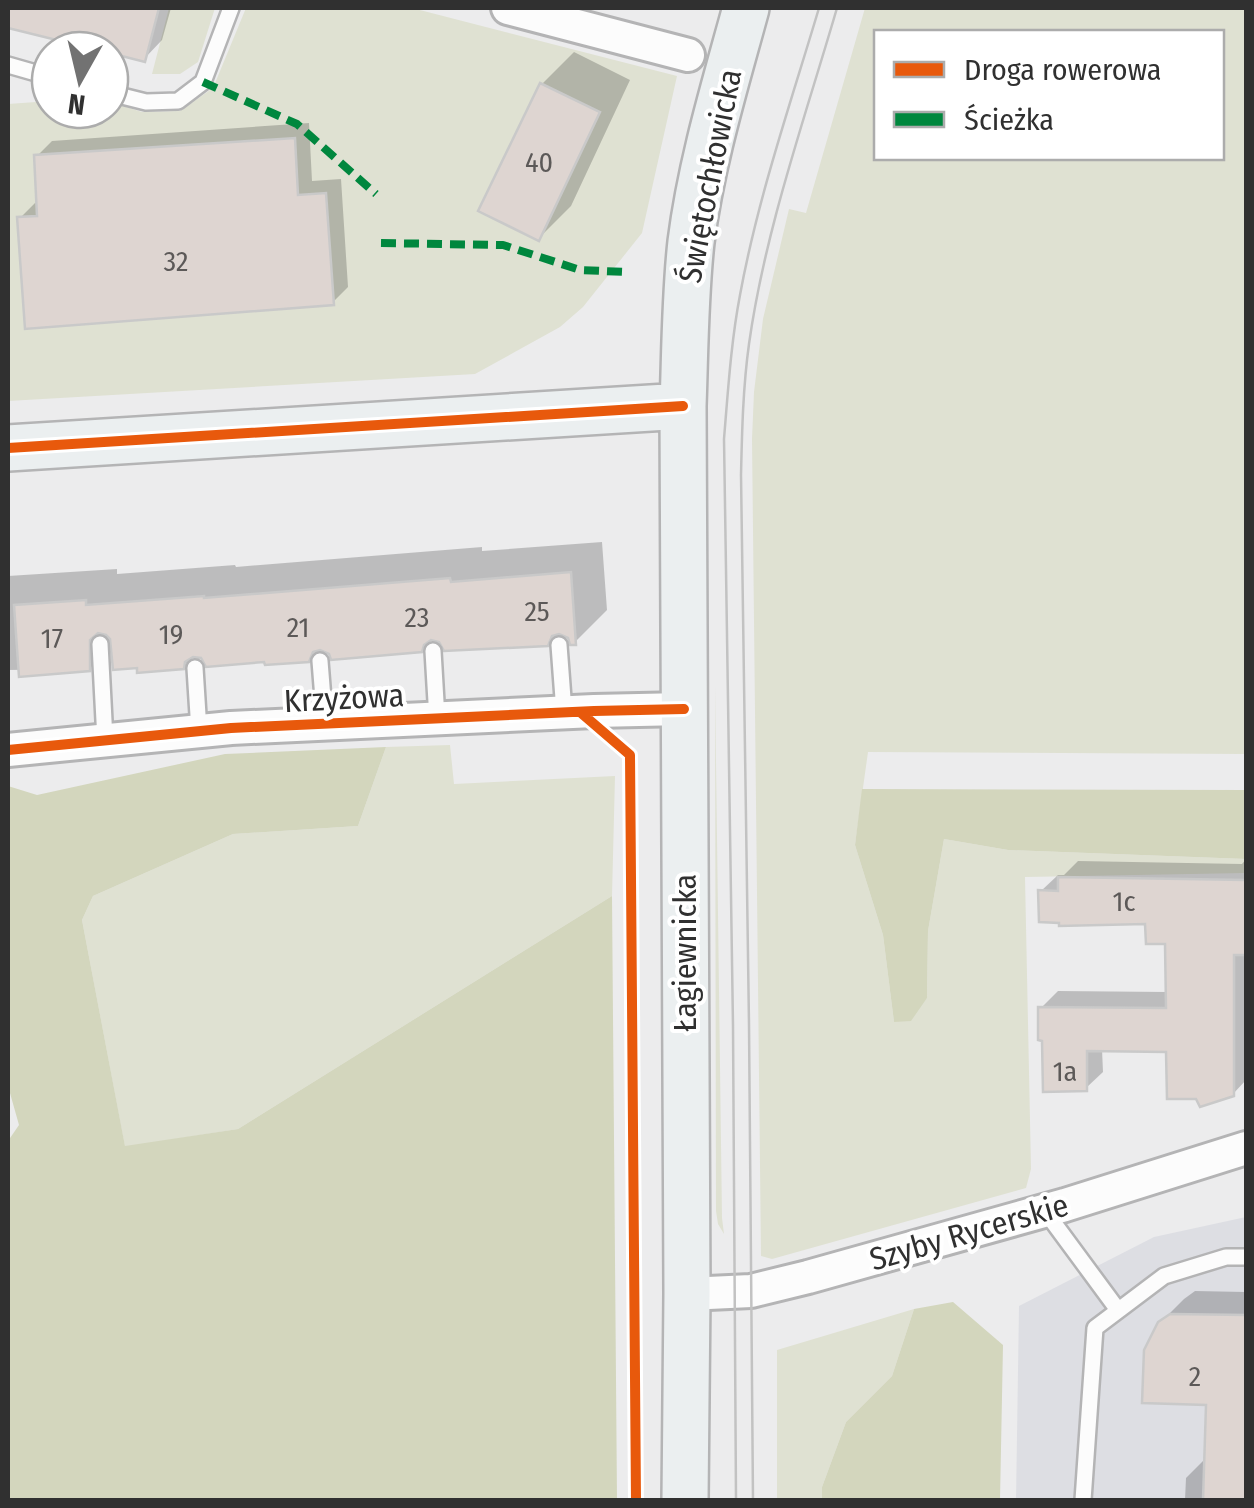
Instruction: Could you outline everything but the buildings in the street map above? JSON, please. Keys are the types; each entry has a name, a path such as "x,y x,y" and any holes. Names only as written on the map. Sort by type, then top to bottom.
{"main road":[{"name":"Świętochłowicka","path":"683,406 691,241 708,153 746,8"},
{"path":"8,448 683,406"},
{"name":"Łagiewnicka","path":"683,406 685,1500"}],"street":[{"path":"508,8 688,55"},
{"name":"Krzyżowa","path":"8,750 199,731 564,712 684,710"},
{"name":"Szyby Rycerskie","path":"687,1294 751,1291 808,1278 1246,1148"}],"lane":[{"path":"130,98 178,101 203,82 231,8"},
{"path":"100,644 105,740"},
{"path":"559,645 564,712"},
{"path":"433,651 436,718"},
{"path":"320,661 325,724"},
{"path":"196,668 199,731"},
{"path":"1045,1210 1118,1310"},
{"path":"1083,1500 1095,1328 1164,1276 1226,1257 1246,1258"}],"shaded area":[{"path":"169,8 215,8 198,62 180,74 152,74"},
{"path":"246,8 412,8 677,76 642,233 583,307 560,327 475,374 8,401 8,104 30,102 30,130 130,130 130,108 142,112 180,111 213,88"},
{"path":"865,8 1246,8 1246,754 868,752 855,845 883,935 894,1022 927,998 928,931 944,839 1008,850 1246,859 1246,873 1025,877 1031,1169 1026,1188 772,1259 761,1256 752,439 763,319 789,209 806,213"},
{"path":"715,685 722,1218 724,1234 716,1211"},
{"path":"450,745 454,784 615,776 612,896 238,1129 125,1147 82,920 93,896 233,834 358,826 386,747"},
{"path":"1246,1217 1246,1500 1016,1500 1019,1306 1154,1237"},
{"path":"914,1309 892,1376 846,1422 822,1487 822,1500 777,1500 777,1350"}],"green space":[{"path":"386,747 358,826 233,834 93,896 82,920 125,1146 238,1129 612,896 617,1500 8,1500 8,1141 19,1125 8,1086 8,786 37,795 225,754"},
{"path":"862,789 1246,790 1246,859 1008,850 944,839 928,931 927,998 911,1021 894,1022 883,935 855,845"},
{"path":"953,1302 1003,1345 1000,1500 822,1500 822,1487 846,1422 892,1376 914,1309"}],"tram line":[{"path":"736,1500 724,439 734,331 747,258 819,8"},
{"path":"753,1500 743,409 749,344 765,259 837,8"}],"marked path":[{"path":"203,82 297,124 376,194"},
{"path":"381,243 503,245 580,270 625,272"}],"cycle path":[{"path":"8,448 683,406"},
{"path":"8,750 231,728 684,709"},
{"path":"580,712 630,755 636,1500"}]}
